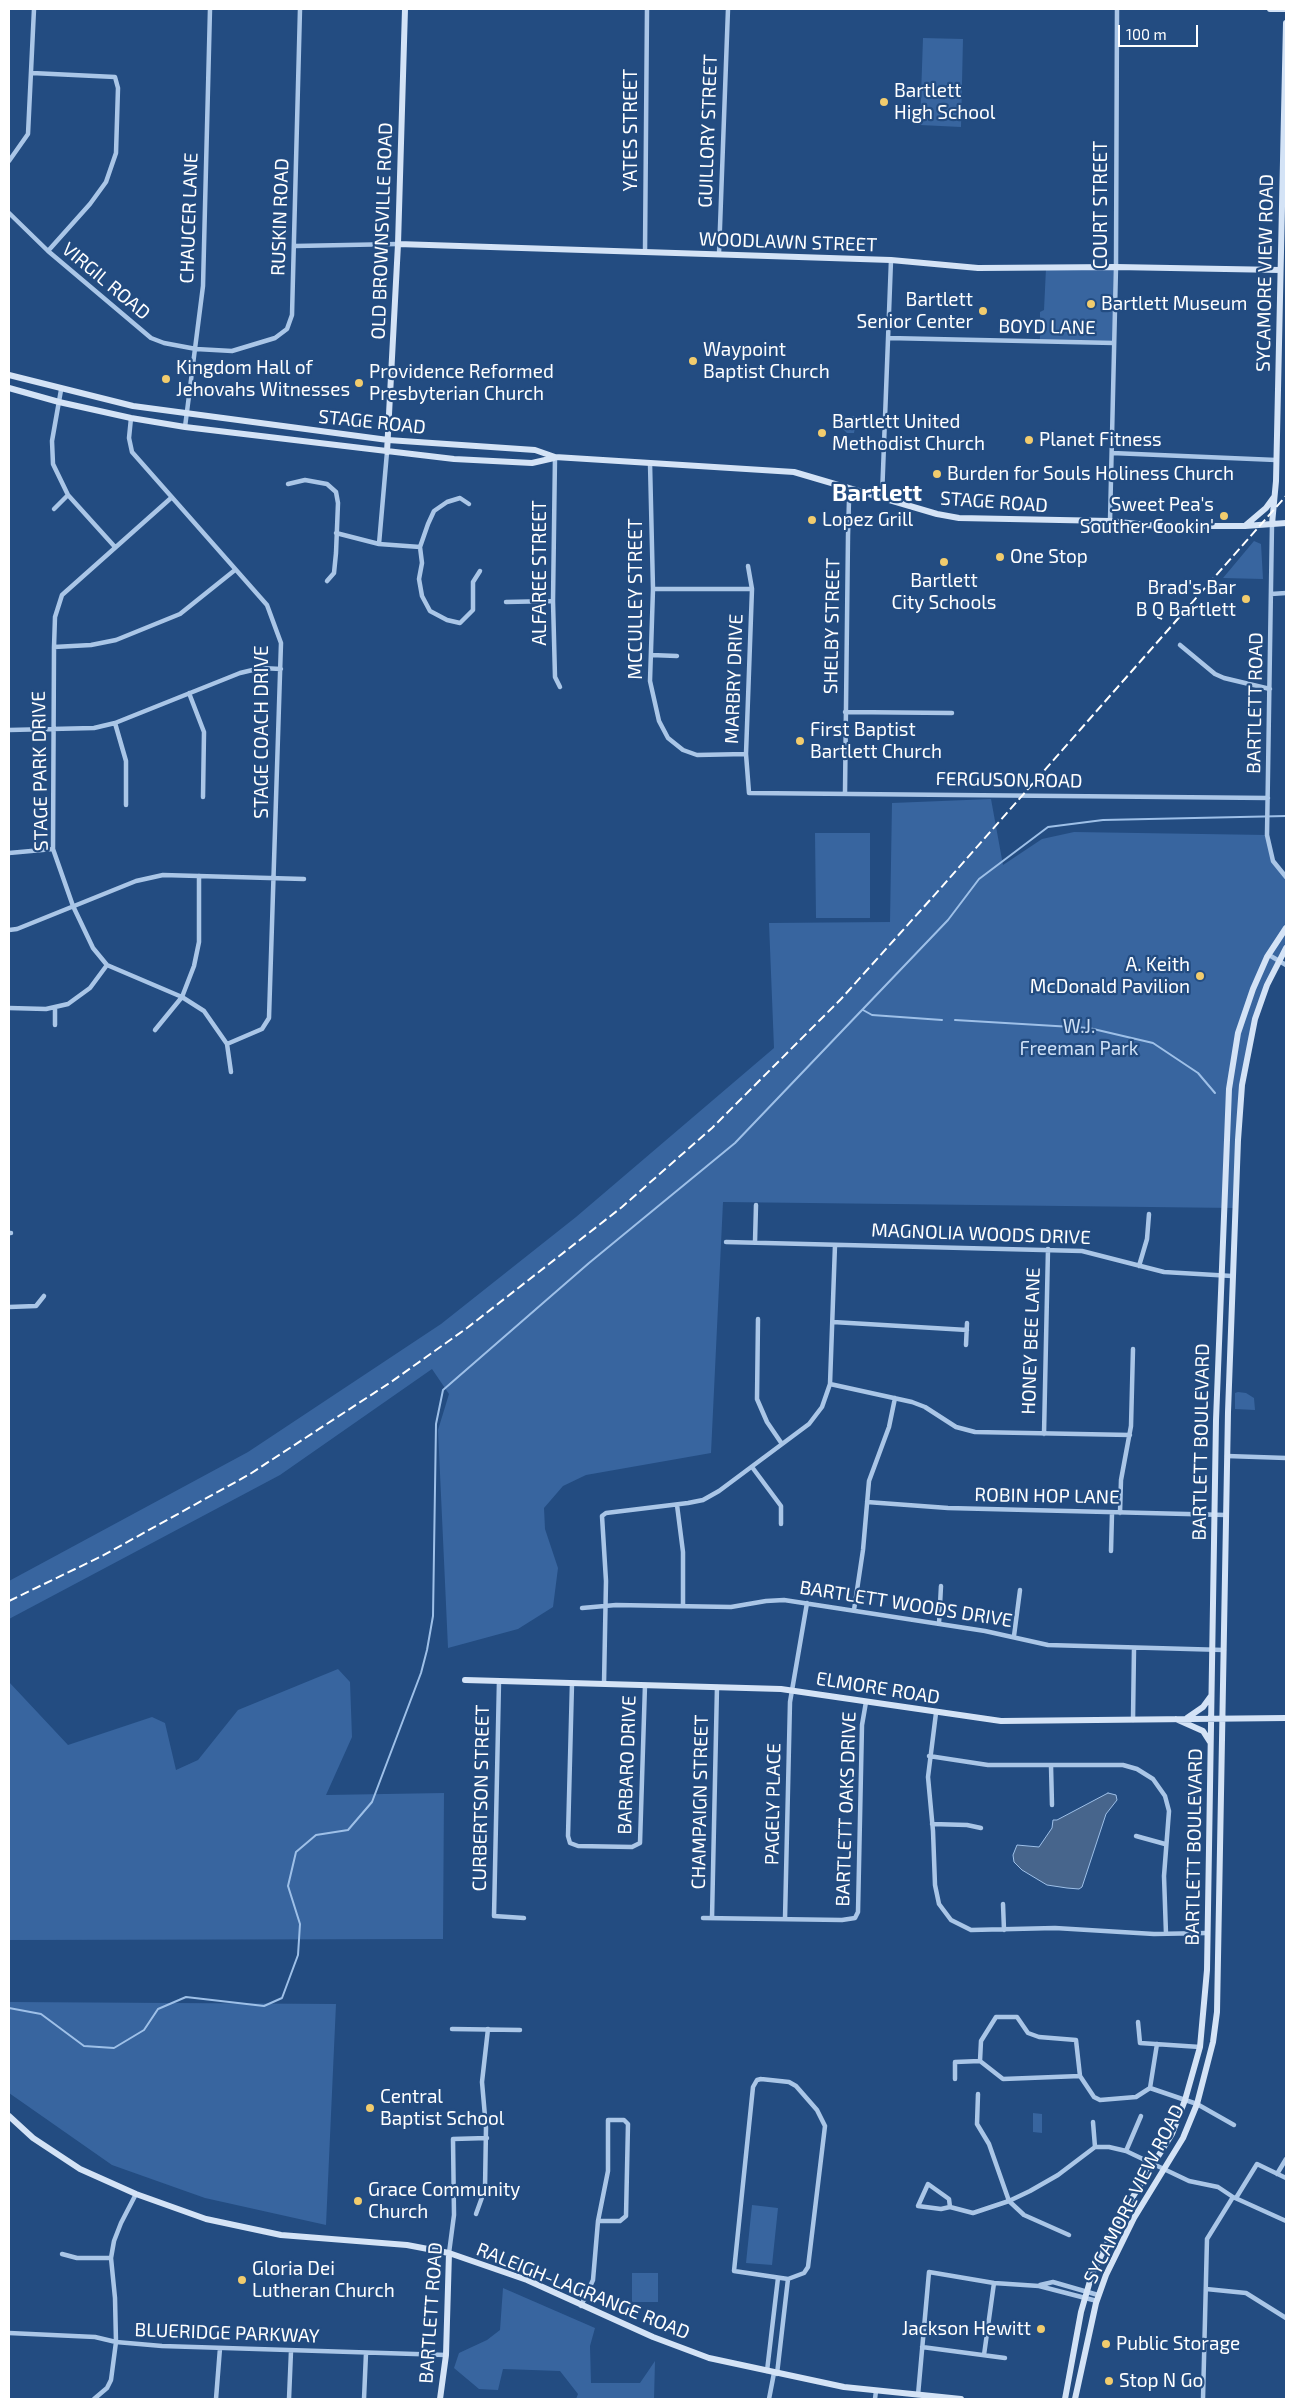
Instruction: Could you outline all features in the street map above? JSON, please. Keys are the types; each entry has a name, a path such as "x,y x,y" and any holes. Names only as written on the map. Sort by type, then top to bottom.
{"main road":[{"name":"OLD BROWNSVILLE ROAD","path":"387,452 398,244 405,9"},
{"path":"1270,9 1286,9"},
{"name":"SYCAMORE VIEW ROAD","path":"1272,524 1275,496 1286,23"},
{"name":"WOODLAWN STREET","path":"398,244 891,260 978,268 1116,267 1280,270"},
{"name":"STAGE ROAD","path":"9,375 61,390 132,406 187,415 388,440 535,450 555,457 794,472 936,514 959,518 1110,521 1157,526 1245,526 1286,523"},
{"name":"STAGE ROAD","path":"9,388 59,402 131,418 185,427 454,459 532,463 555,457"},
{"path":"1245,526 1266,508 1275,496"},
{"name":"BARTLETT BOULEVARD","path":"1207,1970 1214,1515 1221,1276 1230,1075 1238,1033 1253,989 1268,955 1286,928"},
{"name":"BARTLETT BOULEVARD","path":"1217,1971 1232,1276 1242,1085 1255,1019 1278,960 1286,948"},
{"name":"ELMORE ROAD","path":"465,1680 718,1687 792,1691 936,1713 1011,1722 1174,1718 1286,1718"},
{"path":"1187,1718 1204,1707 1211,1695"},
{"path":"1174,1718 1203,1731 1211,1743"},
{"path":"1209,1844 1220,1844"},
{"name":"SYCAMORE VIEW ROAD","path":"1075,2399 1090,2327 1106,2275 1134,2218 1183,2138 1200,2047 1207,1970"},
{"name":"SYCAMORE VIEW ROAD","path":"1065,2399 1079,2325 1092,2274 1104,2247 1156,2165 1191,2102 1213,2042 1217,2012 1217,1971"},
{"path":"1204,2012 1217,2012"},
{"name":"RALEIGH-LAGRANGE ROAD","path":"9,2116 33,2138 80,2168 136,2194 206,2220 281,2235 407,2245 449,2253 527,2280 581,2306 688,2351 775,2374 876,2391 961,2399"},
{"name":"BARTLETT ROAD","path":"440,2399 446,2355 449,2253"},
{"path":"1079,2325 1090,2327"},
{"path":"1072,2364 1082,2366"}],"street":[{"path":"9,161 28,134 34,9"},
{"name":"CHAUCER LANE","path":"185,427 196,349 202,286 210,9"},
{"name":"RUSKIN ROAD","path":"196,349 232,351 275,338 287,328 292,315 300,9"},
{"name":"YATES STREET","path":"645,252 647,9"},
{"name":"GUILLORY STREET","path":"719,254 728,9"},
{"name":"COURT STREET","path":"1110,521 1116,267 1116,9"},
{"path":"32,73 115,77 118,88 116,153 106,182 90,204 48,251"},
{"name":"VIRGIL ROAD","path":"9,213 48,251 151,338 164,343 196,349"},
{"name":"WOODLAWN STREET","path":"295,246 398,244"},
{"path":"882,497 891,260"},
{"name":"BOYD LANE","path":"888,338 1114,343"},
{"path":"61,390 52,441 53,464 68,495 115,547"},
{"name":"STAGE COACH DRIVE","path":"131,418 129,438 132,452 267,605 281,643 275,878 269,1018 262,1029 227,1044"},
{"name":"OLD BROWNSVILLE ROAD","path":"379,544 387,452"},
{"path":"1112,453 1276,460"},
{"name":"ALFAREE STREET","path":"555,457 555,677 560,688"},
{"name":"MCCULLEY STREET","path":"650,464 653,589 650,681 659,721 668,738 683,750 697,755 746,754"},
{"path":"288,484 305,480 327,484 336,492 338,503 334,573 326,581"},
{"name":"SHELBY STREET","path":"845,793 848,536 849,500 853,489"},
{"path":"54,509 68,495"},
{"name":"STAGE PARK DRIVE","path":"171,498 62,594 55,617 52,849 73,906 93,948 107,965 182,997 204,1011 227,1044 230,1072"},
{"path":"469,504 460,498 447,502 434,511 420,547 422,563 419,579 422,596 430,611 447,620 460,623 474,610 472,582 480,571"},
{"name":"BARTLETT ROAD","path":"1272,524 1268,834 1273,861 1286,877"},
{"path":"336,533 379,544 420,547"},
{"name":"MARBRY DRIVE","path":"748,566 752,589 746,754 749,793"},
{"path":"54,647 92,645 116,640 180,614 235,570"},
{"path":"653,589 752,589"},
{"path":"1271,594 1286,593"},
{"path":"506,602 554,600"},
{"path":"1180,645 1215,674 1224,678 1270,688"},
{"path":"651,655 677,656"},
{"path":"9,730 94,728 115,723 240,673 261,668 281,669"},
{"path":"189,693 204,732 203,797"},
{"path":"845,712 952,713"},
{"path":"115,723 126,761 126,805"},
{"name":"FERGUSON ROAD","path":"749,793 1268,798"},
{"path":"9,853 52,849"},
{"path":"9,930 136,881 163,875 304,879"},
{"path":"155,1030 182,997 194,966 199,942 199,876"},
{"path":"1268,955 1286,965"},
{"path":"9,1008 46,1010 68,1004 90,988 107,965"},
{"path":"55,1007 55,1025"},
{"path":"755,1242 756,1205"},
{"path":"1139,1266 1146,1239 1149,1214"},
{"name":"MAGNOLIA WOODS DRIVE","path":"726,1242 1087,1251 1139,1266 1173,1273 1232,1276"},
{"path":"604,1684 606,1573 602,1516 606,1513 699,1501 714,1494 809,1424 822,1407 830,1384 835,1244"},
{"name":"HONEY BEE LANE","path":"1044,1434 1048,1250"},
{"path":"9,1307 36,1306 44,1296"},
{"path":"758,1320 758,1398 766,1422 782,1444"},
{"path":"833,1322 967,1330"},
{"path":"966,1345 967,1323"},
{"path":"1120,1513 1121,1480 1130,1435 1133,1349"},
{"path":"830,1384 920,1405 956,1427 969,1430 1044,1434 1130,1435"},
{"path":"854,1610 872,1471 889,1427 896,1398"},
{"path":"1227,1456 1286,1458"},
{"path":"752,1467 781,1506 781,1524"},
{"name":"ROBIN HOP LANE","path":"867,1502 942,1508 1226,1515"},
{"path":"677,1505 683,1552 683,1606"},
{"path":"1111,1551 1112,1512"},
{"path":"939,1624 941,1586"},
{"path":"1014,1636 1020,1590"},
{"name":"BARTLETT WOODS DRIVE","path":"582,1608 605,1606 731,1607 774,1600 854,1610 1014,1636 1053,1646 1224,1650"},
{"name":"PAGELY PLACE","path":"785,1919 792,1691 807,1603"},
{"path":"1133,1720 1134,1648"},
{"name":"CURBERTSON STREET","path":"499,1681 494,1916 524,1918"},
{"name":"BARBARO DRIVE","path":"572,1683 569,1841 578,1846 638,1846 641,1838 645,1685"},
{"name":"CHAMPAIGN STREET","path":"712,1918 718,1687"},
{"name":"BARTLETT OAKS DRIVE","path":"785,1919 842,1920 855,1918 858,1912 862,1725 866,1702"},
{"path":"936,1713 929,1756 928,1782 936,1896 944,1912 956,1924 971,1930 1068,1928 1166,1934 1207,1933"},
{"path":"929,1756 988,1766 1123,1765 1137,1769 1153,1778 1161,1788 1168,1803 1169,1811 1166,1844 1166,1934"},
{"path":"1051,1766 1052,1805"},
{"path":"932,1824 968,1825 981,1828"},
{"path":"1136,1836 1166,1844"},
{"path":"1003,1904 1004,1930"},
{"path":"703,1918 785,1919"},
{"path":"980,2061 982,2041 996,2017 1017,2017 1028,2033 1039,2037 1076,2040 1080,2076 1094,2097 1100,2100 1136,2097 1150,2088 1157,2044"},
{"path":"1138,2022 1140,2043 1200,2047"},
{"path":"452,2029 520,2030"},
{"path":"476,2214 485,2189 487,2138 482,2089 488,2029"},
{"path":"955,2079 955,2062 980,2061 1003,2078 1080,2076"},
{"path":"761,2079 789,2082 802,2092 817,2110 824,2126 808,2267 804,2273 788,2279 778,2278 734,2271 754,2084 761,2079"},
{"path":"1150,2088 1191,2102 1234,2124"},
{"path":"978,2094 977,2124 989,2144 1009,2201 1024,2215 1070,2235"},
{"path":"1126,2151 1141,2116"},
{"path":"581,2306 594,2280 598,2221 608,2171 608,2120 624,2120 628,2124 626,2216 620,2221 598,2221"},
{"path":"1093,2122 1095,2147"},
{"name":"BARTLETT ROAD","path":"449,2253 454,2215 453,2139 487,2138"},
{"path":"950,2208 949,2199 928,2184 918,2206 941,2209 950,2208 973,2213 1009,2201 1058,2174 1095,2147 1109,2147 1126,2151 1188,2181 1218,2187 1235,2198 1286,2221"},
{"path":"1277,2174 1286,2159"},
{"path":"1203,2399 1207,2239 1257,2164 1286,2178"},
{"path":"94,2399 100,2396 111,2380 116,2342 115,2298 111,2258 114,2241 121,2223 136,2194"},
{"path":"62,2254 77,2258 111,2258"},
{"path":"918,2395 929,2272 994,2283 1039,2286 1053,2282 1098,2298"},
{"path":"766,2372 778,2278"},
{"path":"769,2399 775,2374 788,2279"},
{"path":"984,2355 994,2283"},
{"path":"1206,2288 1246,2293 1286,2318"},
{"path":"773,2323 782,2324"},
{"name":"BLUERIDGE PARKWAY","path":"9,2333 95,2337 116,2342 220,2348 446,2355"},
{"path":"216,2399 220,2348"},
{"path":"922,2348 1005,2358"},
{"path":"289,2399 291,2350"},
{"path":"364,2399 366,2353"},
{"path":"875,2399 876,2391"}],"green space":[{"path":"923,38 963,39 961,127 920,125"},
{"path":"1116,267 1114,343 1040,342 1040,312 1044,310 1046,268"},
{"path":"836,416 857,416 854,433 847,433 840,426 835,426"},
{"path":"1254,541 1261,544 1263,579 1223,578"},
{"name":"W.J. Freeman Park","path":"991,799 1003,865 1042,839 1074,832 1267,835 1273,861 1286,877 1286,948 1259,1006 1242,1085 1235,1208 723,1202 711,1453 586,1475 563,1486 544,1508 545,1529 558,1568 553,1607 518,1629 448,1648 438,1430 449,1394 432,1369 280,1475 9,1619 9,1581 248,1452 441,1324 576,1217 774,1048 769,923 890,922 892,803"},
{"path":"815,833 870,833 870,918 816,918"},
{"path":"1235,1393 1246,1393 1254,1398 1255,1410 1235,1409"},
{"path":"338,1669 350,1682 352,1737 326,1795 444,1793 443,1939 9,1940 9,1682 68,1745 152,1717 165,1723 176,1770 198,1760 238,1710"},
{"path":"9,2002 336,2004 326,2225 205,2198 112,2165 9,2093"},
{"path":"1033,2113 1042,2114 1042,2133 1033,2132"},
{"path":"752,2205 778,2208 772,2265 746,2263"},
{"path":"632,2273 658,2273 658,2302 632,2302"},
{"path":"503,2288 595,2328 590,2346 591,2383 640,2383 655,2361 654,2399 576,2399 578,2394 560,2371 503,2369 498,2390 479,2389 454,2368 459,2353 487,2340 500,2330"}],"shaded area":[{"path":"1108,1793 1116,1795 1117,1800 1106,1814 1082,1887 1079,1889 1047,1885 1022,1870 1014,1862 1013,1855 1017,1845 1039,1847 1052,1828 1053,1820 1057,1820"}],"waterway":[{"path":"9,2008 41,2014 84,2046 114,2048 144,2030 158,2009 186,1997 264,2006 282,1998 298,1955 300,1924 288,1886 296,1852 316,1835 348,1830 372,1802 421,1673 433,1616 436,1424 443,1390 589,1263 735,1143 948,920 979,879 1048,827 1103,820 1286,816"},
{"path":"863,1010 872,1015 942,1020"},
{"path":"955,1020 1089,1028 1153,1043 1198,1073 1215,1093"}],"railway":[{"path":"9,1601 102,1556 250,1474 391,1382 467,1328 622,1207 712,1128 841,999 1286,496"}],"place":[{"name":"Bartlett High School","path":"884,102"},
{"name":"Bartlett Museum","path":"1091,304"},
{"name":"Bartlett Senior Center","path":"983,311"},
{"name":"Waypoint Baptist Church","path":"693,361"},
{"name":"Kingdom Hall of Jehovahs Witnesses","path":"166,379"},
{"name":"Providence Reformed Presbyterian Church","path":"359,383"},
{"name":"Bartlett United Methodist Church","path":"822,433"},
{"name":"Planet Fitness","path":"1029,440"},
{"name":"Burden for Souls Holiness Church","path":"937,474"},
{"name":"Sweet Pea's Souther Cookin'","path":"1224,516"},
{"name":"Lopez Grill","path":"812,520"},
{"name":"One Stop","path":"1000,557"},
{"name":"Bartlett City Schools","path":"944,562"},
{"name":"Brad's Bar B Q Bartlett","path":"1246,599"},
{"name":"First Baptist Bartlett Church","path":"800,741"},
{"name":"A. Keith McDonald Pavilion","path":"1200,976"},
{"name":"Central Baptist School","path":"370,2108"},
{"name":"Grace Community Church","path":"358,2201"},
{"name":"Gloria Dei Lutheran Church","path":"242,2280"},
{"name":"Jackson Hewitt","path":"1041,2329"},
{"name":"Public Storage","path":"1106,2344"},
{"name":"Stop N Go","path":"1109,2381"}],"district":[{"name":"Bartlett","path":"877,493"}]}
